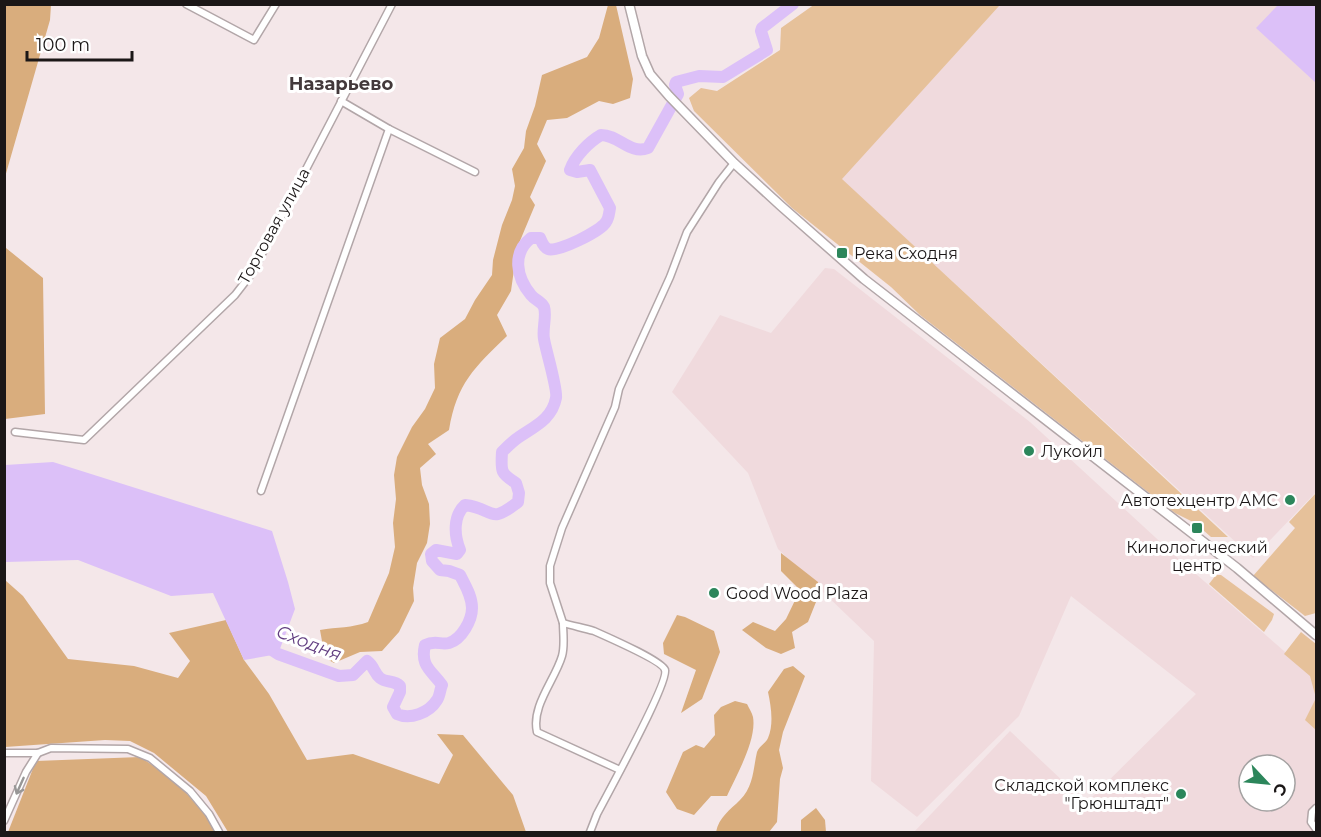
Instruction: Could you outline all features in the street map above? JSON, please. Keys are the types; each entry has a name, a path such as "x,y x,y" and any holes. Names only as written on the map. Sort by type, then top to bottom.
{"street":[{"path":"186,4 254,40 276,4"},
{"name":"Торговая улица","path":"15,432 84,440 235,295 252,273 392,4"},
{"path":"629,4 642,56 650,74 734,163 864,279 1237,568 1317,635"},
{"path":"341,101 389,129 475,172"},
{"path":"261,491 389,129"},
{"path":"620,770 537,732 535,723 540,708 563,655 563,623 550,583 550,566 562,528 615,407 619,389 670,277 687,232 734,163"},
{"path":"1300,619 1317,624"},
{"path":"563,623 594,632 647,656 662,664 666,670 663,684 590,832"},
{"path":"4,753 38,753 51,748 128,749 150,758 190,791 209,814 219,832"},
{"path":"4,821 26,772 38,753"},
{"path":"1317,808 1312,812 1311,822 1317,829"}],"shaded area":[{"path":"815,4 1000,5 842,179 1228,537 1211,537 1195,523 1175,513 920,315 891,287 792,208 694,111 689,98 701,88 717,91 780,50 781,28"},
{"path":"4,5 51,5 50,20 5,177 6,248 43,278 45,414 5,419"},
{"path":"608,5 616,5 633,79 630,98 613,104 599,101 567,118 547,120 537,144 546,161 530,197 535,205 517,248 511,291 497,315 507,336 469,377 457,400 449,430 428,444 436,454 420,468 422,485 429,504 430,524 427,543 417,563 413,588 414,601 399,632 382,651 360,652 334,663 325,658 320,630 368,622 389,573 395,547 394,475 397,457 435,388 434,364 440,338 465,319 492,275 493,260 502,225 515,186 512,169 524,148 526,131 542,75 587,57 599,38"},
{"path":"1000,5 1316,5 1316,492 1253,558 841,179"},
{"path":"1278,5 1316,5 1316,83 1256,28"},
{"path":"825,268 834,269 1030,422 1181,561 1316,679 1316,832 914,832 1010,731 1086,803 1196,694 1071,596 1019,716 917,817 871,781 874,641 778,549 748,473 672,392 720,315 771,333"},
{"path":"53,462 272,531 295,609 278,654 244,660 213,593 171,596 78,560 6,562 4,560 5,465"},
{"path":"1316,493 1316,613 1305,616 1253,576 1295,528 1289,522"},
{"path":"781,553 818,582 818,597 808,622 792,632 795,648 781,654 766,648 742,630 753,622 775,631 786,619 800,590 781,571"},
{"path":"1216,575 1221,575 1274,614 1264,632 1209,584"},
{"path":"5,580 23,596 68,659 134,666 178,678 190,661 169,633 226,620 244,660 269,694 307,760 353,754 439,784 453,755 437,734 463,735 513,795 526,832 228,832 206,796 154,753 130,741 105,740 5,747"},
{"path":"677,615 714,631 720,652 702,699 681,713 696,670 664,654 663,643"},
{"path":"1301,632 1316,644 1316,698 1310,676 1284,654"},
{"path":"793,666 805,676 783,732 779,750 783,768 777,822 769,832 716,832 722,818 745,795 752,777 757,752 770,733 771,709 768,692 784,669"},
{"path":"1316,698 1316,730 1305,720"},
{"path":"735,701 747,704 753,717 753,726 745,758 727,796 711,796 694,815 677,809 666,792 683,752 696,745 704,748 715,735 714,715 721,707"},
{"path":"140,757 175,780 213,824 216,832 8,832 36,761"},
{"path":"816,808 825,820 826,832 801,832 801,820"}],"waterway":[{"name":"Сходня","path":"266,646 278,654 339,676 353,675 367,661 380,678 400,686 400,692 393,707 397,714 402,716 419,714 434,705 442,685 425,663 425,645 449,643 458,638 468,623 472,613 472,604 460,575 440,570 432,561 431,554 436,550 457,554 460,550 456,526 458,515 465,505 496,514 518,502 519,493 516,483 503,471 502,452 547,417 556,398 554,379 544,339 544,307 531,295 522,281 518,265 521,251 531,238 540,238 548,249 560,248 602,226 608,219 610,208 590,170 577,172 570,170 583,150 601,135 636,149 648,148 678,94 676,82 699,76 723,77 767,50 762,28 793,4"}],"place":[{"name":"Река Сходня","path":"842,253"},
{"name":"Лукойл","path":"1029,451"},
{"name":"Автотехцентр АМС","path":"1290,500"},
{"name":"Кинологический центр","path":"1197,528"},
{"name":"Good Wood Plaza","path":"714,593"},
{"name":"Складской комплекс \"Грюнштадт\"","path":"1181,794"}],"district":[{"name":"Назарьево","path":"341,84"}]}
